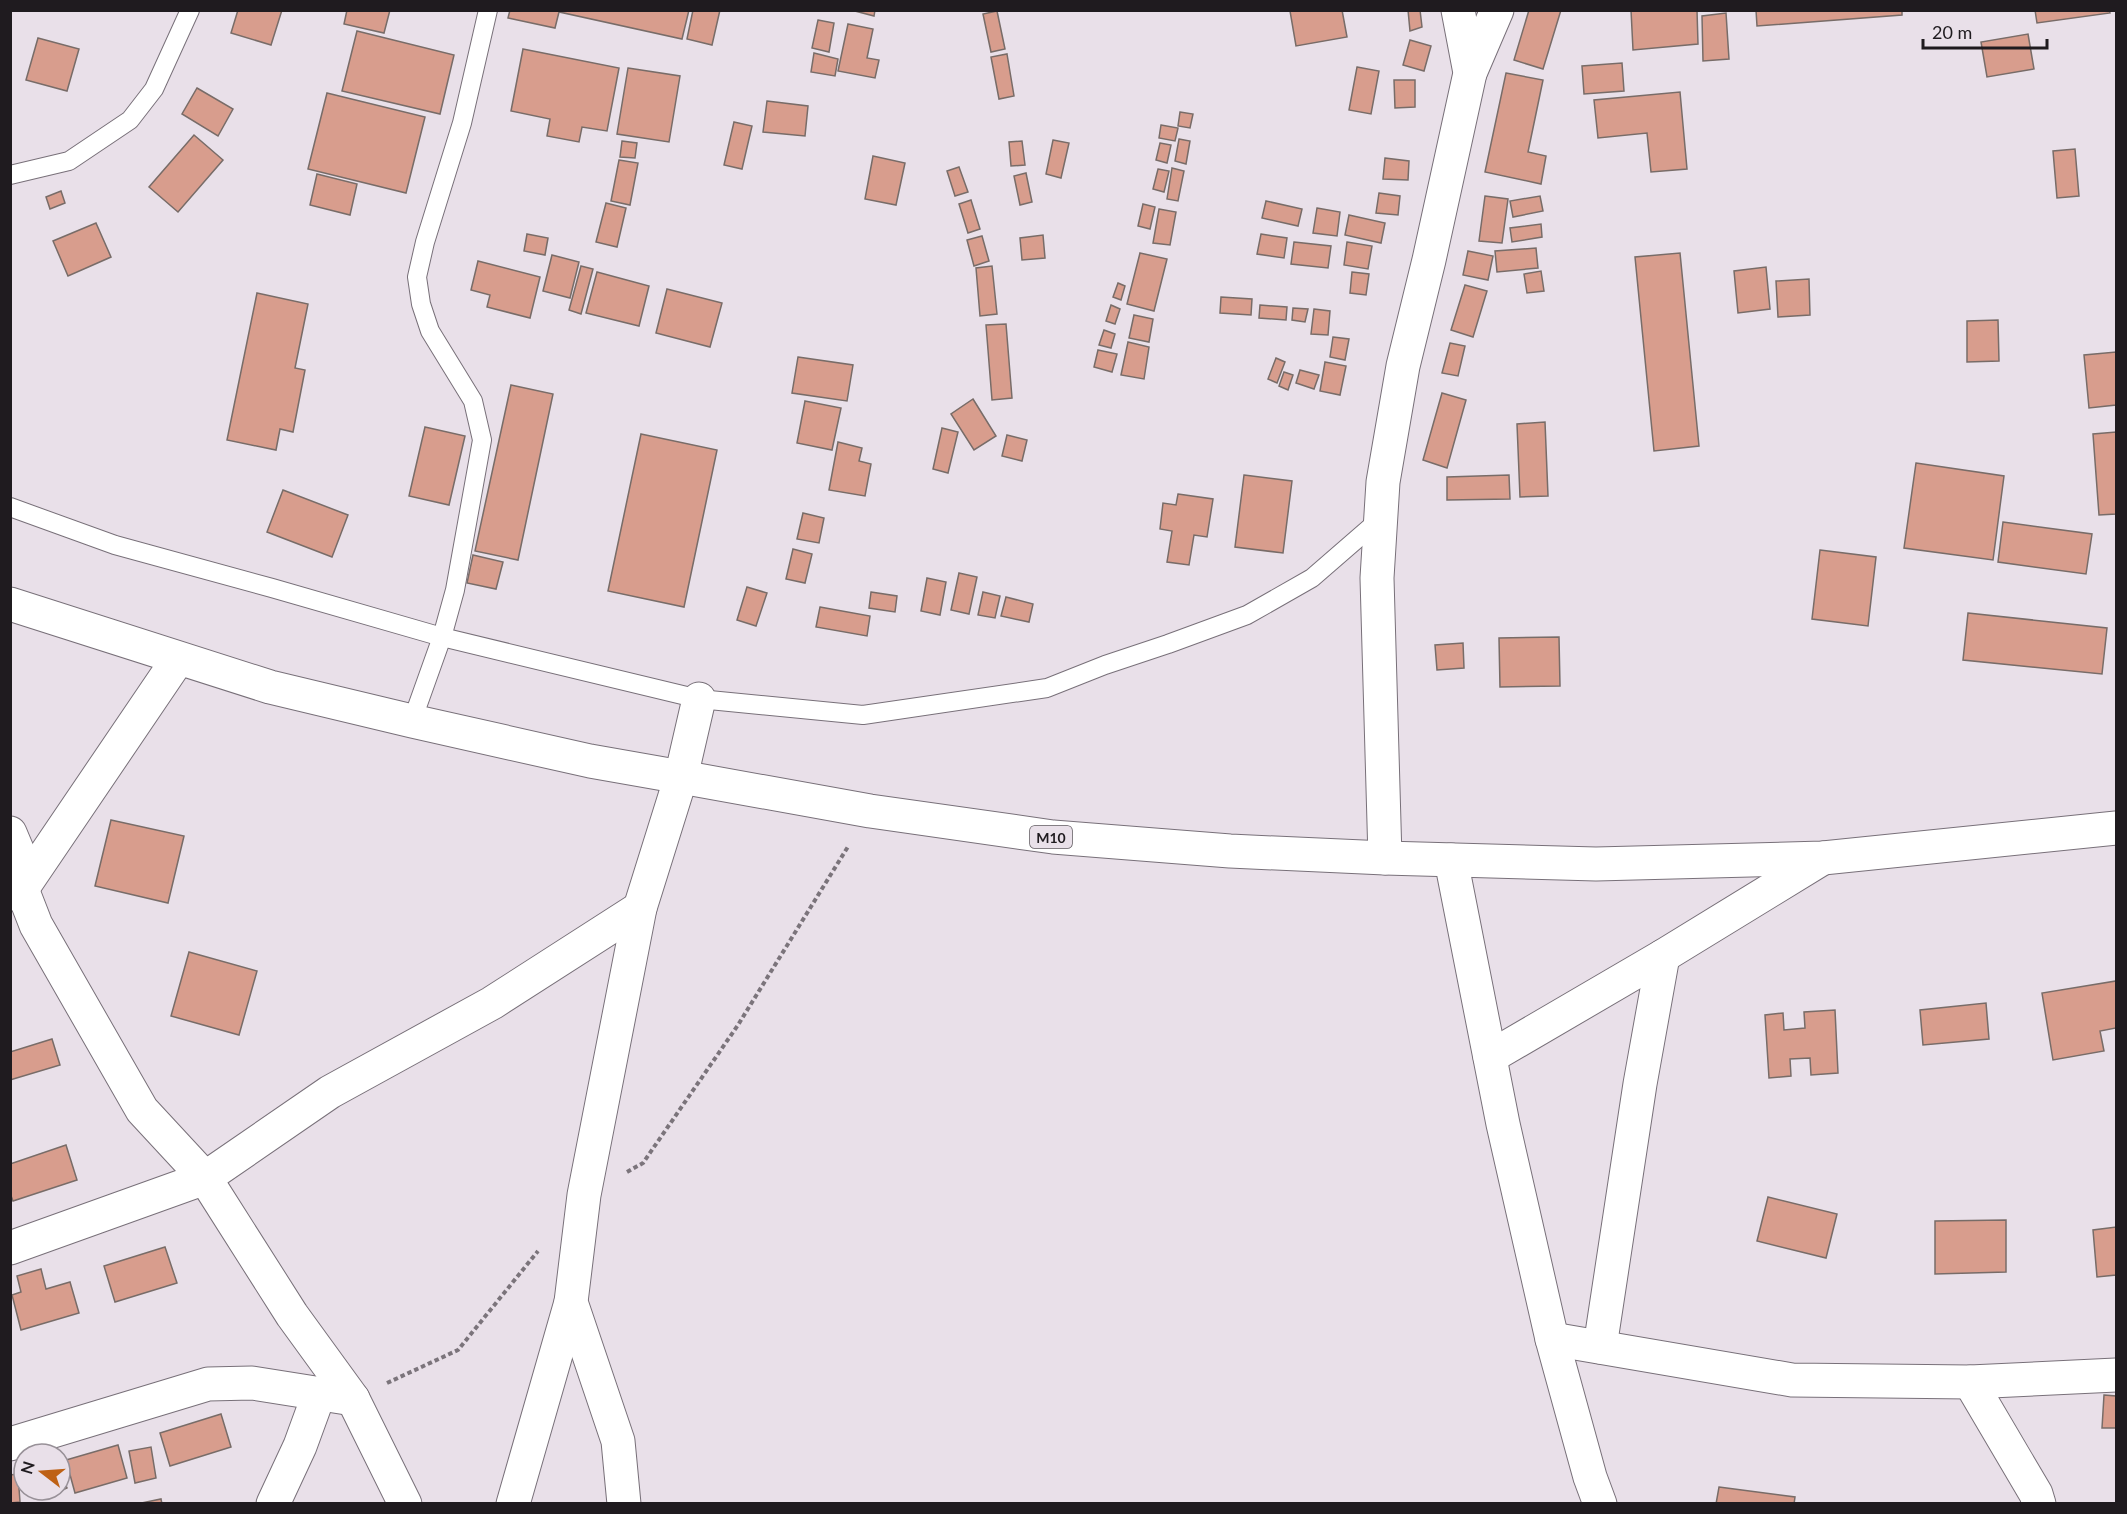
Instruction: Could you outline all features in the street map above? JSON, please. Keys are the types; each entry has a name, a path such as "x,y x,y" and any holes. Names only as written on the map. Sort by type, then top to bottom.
{"street":[{"path":"1458,10 1470,73"},
{"path":"1385,858 1377,578 1383,482 1403,366 1470,73 1497,10"},
{"name":"M10","path":"10,604 270,687 412,721 590,760 681,777 870,811 1053,837 1230,851 1596,864 1823,858 2116,828"},
{"path":"16,893 178,659"},
{"path":"513,1503 571,1302 584,1195 640,908 681,777 699,699"},
{"path":"10,833 18,852 16,893 142,1110 205,1178 292,1315 353,1399 405,1503"},
{"path":"1490,1057 1663,956 1823,858"},
{"path":"1451,860 1490,1057 1552,1339 1590,1476 1600,1503"},
{"path":"10,1248 205,1178 330,1092 492,1003 640,908"},
{"path":"1600,1347 1640,1084 1663,956"},
{"path":"571,1302 618,1441 624,1503"},
{"path":"1552,1339 1792,1380 1970,1382 2116,1375"},
{"path":"1970,1382 2036,1494 2039,1503"},
{"path":"10,1444 208,1384 252,1383 353,1399"},
{"path":"273,1503 300,1446 319,1394"}],"lane":[{"path":"10,175 69,161 130,120 154,89 190,10"},
{"path":"412,721 442,638 454,590 482,440 473,401 430,331 421,304 417,278 424,242 462,123 488,10"},
{"path":"10,507 115,545 442,638 699,699 863,715 1047,688 1247,615 1312,578 1380,519"}],"building":[{"path":"238,10 282,10 271,45 231,33"},
{"path":"347,10 390,10 384,33 344,24"},
{"path":"510,10 689,10 682,39 559,12 555,28 508,18"},
{"path":"693,10 720,10 712,45 687,39"},
{"path":"851,10 875,10 874,16"},
{"path":"1342,10 1347,37 1296,46 1290,11"},
{"path":"1408,10 1420,10 1422,27 1410,31"},
{"path":"1529,10 1561,10 1543,69 1514,60"},
{"path":"1631,10 1697,10 1698,44 1633,50"},
{"path":"1756,10 1902,10 1902,15 1757,26"},
{"path":"2035,10 2109,10 2110,13 2037,23"},
{"path":"997,11 1005,49 991,52 983,14"},
{"path":"1726,13 1729,59 1703,61 1702,16"},
{"path":"818,20 834,23 829,52 812,48"},
{"path":"848,24 873,29 867,58 879,60 875,78 838,71"},
{"path":"357,31 454,55 440,114 342,91"},
{"path":"2028,34 2034,69 1987,77 1981,42"},
{"path":"38,38 79,49 67,91 26,80"},
{"path":"1410,40 1431,46 1424,71 1403,65"},
{"path":"523,49 619,68 607,131 582,127 579,142 547,136 550,119 511,111"},
{"path":"814,53 838,59 835,76 811,72"},
{"path":"1007,54 1014,96 999,99 991,57"},
{"path":"1622,63 1624,91 1584,94 1582,66"},
{"path":"1357,67 1379,71 1371,114 1349,110"},
{"path":"628,68 680,76 669,142 617,134"},
{"path":"1506,73 1543,80 1528,152 1546,156 1541,184 1485,172"},
{"path":"1394,80 1415,80 1415,107 1395,108"},
{"path":"197,88 233,109 218,136 182,114"},
{"path":"1680,92 1687,169 1651,172 1647,133 1598,138 1594,100"},
{"path":"327,93 425,117 406,193 308,169"},
{"path":"767,101 808,106 805,136 763,132"},
{"path":"1180,112 1193,114 1190,128 1178,126"},
{"path":"734,122 752,126 742,169 724,165"},
{"path":"1161,125 1178,128 1175,141 1159,138"},
{"path":"194,135 223,160 178,212 149,187"},
{"path":"1179,139 1190,141 1186,164 1175,161"},
{"path":"1053,140 1069,143 1061,178 1046,174"},
{"path":"622,141 637,143 635,158 620,157"},
{"path":"1022,141 1025,165 1011,166 1009,142"},
{"path":"1160,143 1171,145 1167,163 1156,160"},
{"path":"2075,149 2079,196 2057,198 2053,151"},
{"path":"873,156 905,163 896,205 865,199"},
{"path":"1385,158 1409,161 1408,180 1383,179"},
{"path":"619,160 638,163 630,205 611,201"},
{"path":"959,167 968,192 955,196 947,171"},
{"path":"1172,168 1184,171 1178,201 1167,199"},
{"path":"1158,169 1169,171 1164,192 1153,189"},
{"path":"1026,173 1032,202 1020,205 1014,176"},
{"path":"317,174 357,184 350,215 310,205"},
{"path":"61,191 65,203 50,209 46,197"},
{"path":"1379,193 1400,196 1398,215 1376,213"},
{"path":"1485,196 1508,199 1502,243 1479,241"},
{"path":"1540,196 1543,211 1513,217 1510,201"},
{"path":"971,200 980,229 968,233 959,204"},
{"path":"1266,201 1302,209 1298,226 1262,218"},
{"path":"606,203 626,208 617,247 596,242"},
{"path":"1143,204 1155,207 1150,229 1138,226"},
{"path":"1317,208 1340,212 1337,236 1313,233"},
{"path":"1159,209 1176,212 1170,245 1153,243"},
{"path":"1349,215 1385,223 1381,243 1345,235"},
{"path":"96,223 111,257 68,276 53,241"},
{"path":"1541,224 1542,237 1512,242 1510,228"},
{"path":"527,234 548,238 545,255 524,251"},
{"path":"1261,234 1287,238 1284,258 1257,254"},
{"path":"1043,235 1045,258 1022,260 1020,238"},
{"path":"982,236 989,261 974,266 967,240"},
{"path":"1294,242 1331,246 1328,268 1291,264"},
{"path":"1347,242 1372,246 1368,269 1344,265"},
{"path":"1536,248 1538,268 1497,272 1495,251"},
{"path":"1468,251 1493,256 1488,280 1463,275"},
{"path":"1140,253 1167,259 1154,311 1127,304"},
{"path":"1680,253 1699,446 1654,451 1635,257"},
{"path":"552,255 579,262 570,298 543,291"},
{"path":"478,261 540,277 530,318 487,307 490,295 471,290"},
{"path":"581,266 593,269 581,314 569,310"},
{"path":"992,266 997,314 980,316 976,268"},
{"path":"1766,267 1770,309 1738,313 1734,271"},
{"path":"1541,271 1544,291 1527,293 1524,274"},
{"path":"597,272 649,286 639,326 586,313"},
{"path":"1352,272 1369,274 1366,295 1350,293"},
{"path":"1809,279 1810,315 1778,317 1776,281"},
{"path":"1118,283 1125,286 1121,300 1113,297"},
{"path":"1465,285 1487,291 1473,337 1451,330"},
{"path":"667,289 722,303 710,347 656,333"},
{"path":"257,293 308,304 295,368 305,370 293,432 280,429 276,450 227,440"},
{"path":"1221,297 1252,299 1251,315 1220,313"},
{"path":"1111,305 1120,309 1115,324 1106,321"},
{"path":"1260,305 1287,307 1286,320 1259,318"},
{"path":"1293,308 1308,309 1305,322 1292,320"},
{"path":"1314,309 1330,311 1328,335 1311,334"},
{"path":"1134,315 1153,319 1149,342 1129,338"},
{"path":"1998,320 1999,361 1967,362 1967,321"},
{"path":"1006,324 1012,398 992,400 986,325"},
{"path":"1104,330 1115,334 1111,348 1099,345"},
{"path":"1333,337 1349,339 1345,360 1330,357"},
{"path":"1128,342 1149,347 1144,379 1121,375"},
{"path":"1450,343 1465,346 1458,376 1442,373"},
{"path":"1098,350 1117,354 1112,372 1094,367"},
{"path":"2116,352 2116,405 2089,408 2084,355"},
{"path":"798,357 853,365 847,401 792,393"},
{"path":"1276,358 1285,362 1277,383 1268,379"},
{"path":"1325,362 1346,366 1340,395 1320,391"},
{"path":"1300,370 1319,375 1314,389 1296,383"},
{"path":"1284,372 1293,375 1288,390 1279,386"},
{"path":"511,385 553,394 518,560 475,551"},
{"path":"1442,393 1466,400 1447,468 1423,460"},
{"path":"973,399 996,436 974,450 951,414"},
{"path":"805,401 841,408 832,450 797,443"},
{"path":"1545,422 1548,496 1520,497 1517,424"},
{"path":"425,427 465,436 449,505 409,496"},
{"path":"942,428 958,432 948,473 933,469"},
{"path":"2116,432 2116,514 2099,515 2093,434"},
{"path":"641,434 717,450 684,607 608,591"},
{"path":"1007,435 1027,440 1022,461 1002,456"},
{"path":"838,442 862,448 859,461 871,464 865,496 829,490"},
{"path":"1916,463 2004,476 1993,560 1904,548"},
{"path":"1244,475 1292,481 1283,553 1235,547"},
{"path":"1509,475 1510,499 1447,500 1447,477"},
{"path":"283,490 348,515 332,557 267,532"},
{"path":"1178,494 1213,499 1207,537 1194,535 1189,565 1167,562 1172,531 1160,529 1163,503 1176,505"},
{"path":"803,513 824,518 819,543 797,539"},
{"path":"2003,522 2092,534 2086,574 1998,562"},
{"path":"793,549 812,554 805,583 786,579"},
{"path":"1820,550 1876,557 1868,626 1812,619"},
{"path":"473,555 503,562 496,589 467,583"},
{"path":"959,573 977,577 969,614 951,610"},
{"path":"927,578 946,582 940,615 921,611"},
{"path":"747,587 767,593 756,626 737,620"},
{"path":"871,592 897,596 895,612 869,608"},
{"path":"983,592 1000,596 995,618 978,615"},
{"path":"1006,597 1033,604 1029,622 1001,616"},
{"path":"820,607 870,616 867,636 816,627"},
{"path":"1968,613 2107,628 2102,674 1963,660"},
{"path":"1559,637 1560,686 1500,687 1499,638"},
{"path":"1463,643 1464,668 1437,670 1435,645"},
{"path":"111,820 184,836 168,903 95,886"},
{"path":"189,952 257,971 239,1035 171,1016"},
{"path":"2116,981 2116,1028 2100,1031 2104,1051 2053,1060 2042,993"},
{"path":"1986,1003 1989,1039 1923,1045 1920,1010"},
{"path":"1835,1010 1838,1073 1811,1075 1810,1058 1790,1059 1791,1076 1769,1078 1765,1015 1783,1013 1784,1030 1805,1028 1804,1012"},
{"path":"52,1039 60,1065 10,1080 10,1052"},
{"path":"66,1145 77,1180 13,1201 10,1193 10,1164"},
{"path":"1768,1197 1837,1214 1826,1258 1757,1241"},
{"path":"2006,1220 2006,1272 1935,1274 1935,1221"},
{"path":"2116,1227 2116,1275 2097,1277 2093,1230"},
{"path":"165,1247 177,1283 115,1302 104,1266"},
{"path":"41,1269 46,1289 70,1282 79,1313 21,1330 12,1295 21,1292 17,1276"},
{"path":"2104,1395 2116,1396 2116,1428 2102,1428"},
{"path":"221,1414 231,1447 170,1466 160,1433"},
{"path":"118,1445 127,1478 75,1493 72,1482 72,1458"},
{"path":"151,1447 156,1478 135,1483 129,1451"},
{"path":"10,1475 12,1475 12,1502 20,1502 10,1503"},
{"path":"1719,1487 1795,1497 1794,1504 1716,1504"},
{"path":"161,1499 162,1504 141,1504 141,1503"}]}
